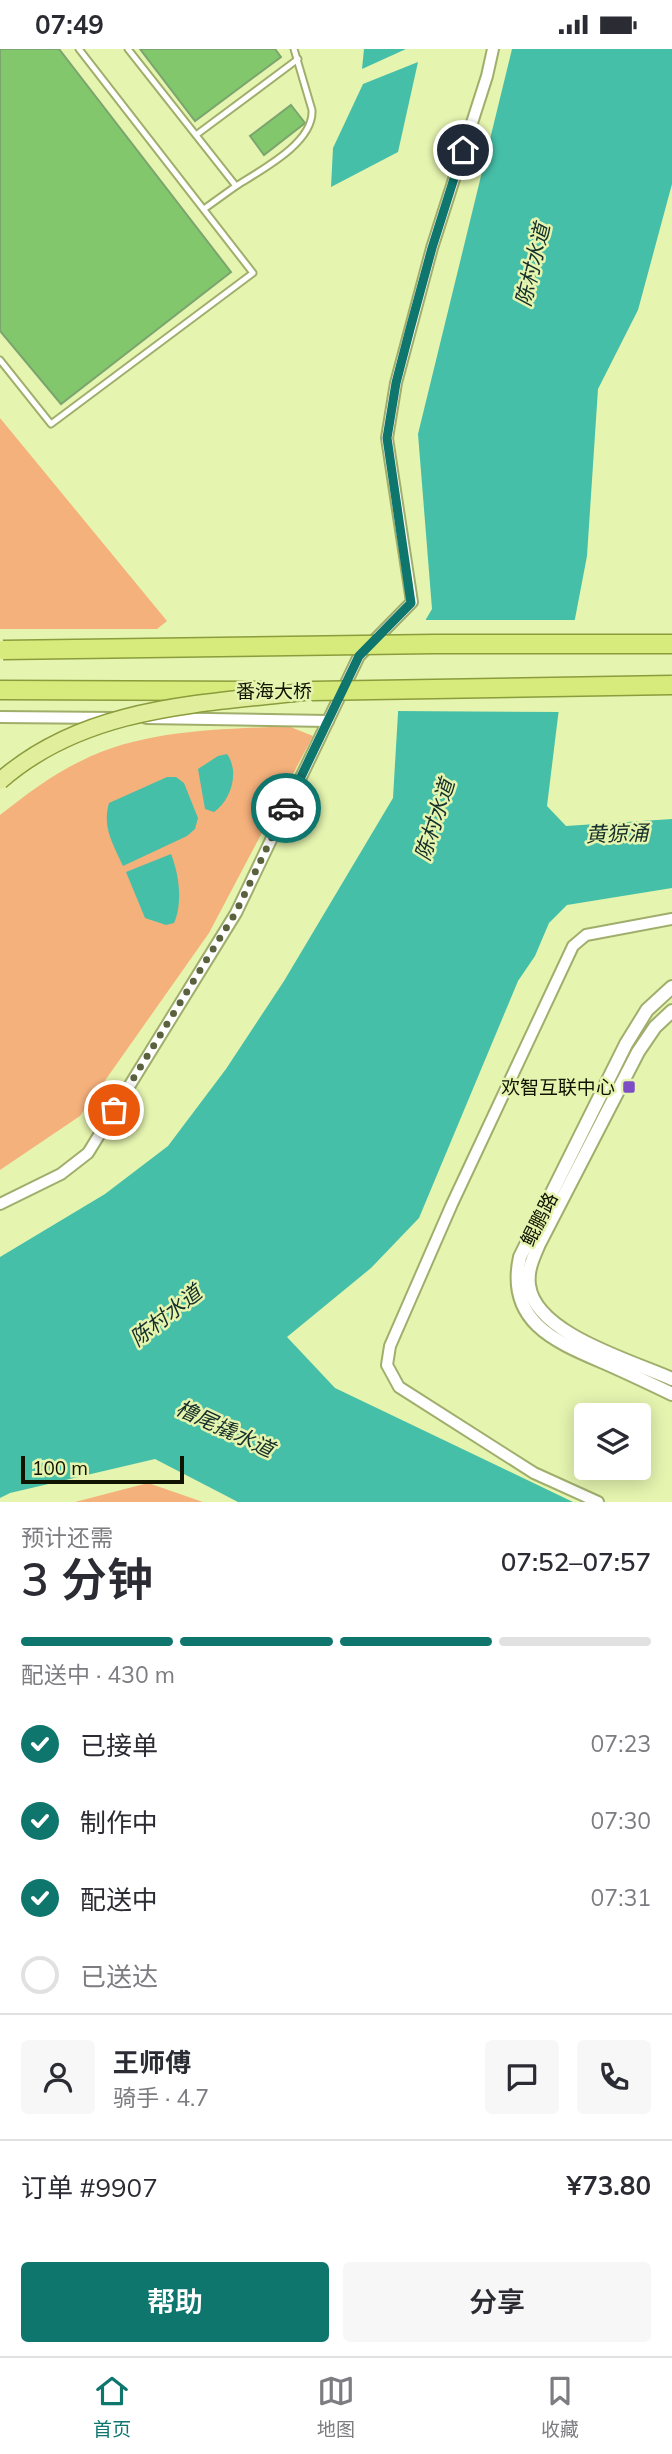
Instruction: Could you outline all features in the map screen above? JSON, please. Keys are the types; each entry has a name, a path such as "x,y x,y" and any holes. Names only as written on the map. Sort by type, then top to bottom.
{"highway":[{"path":"1,650 408,644 672,645"},
{"name":"番海大桥","path":"1,690 312,691 672,685"}],"main road":[{"path":"0,781 32,755 63,738 111,721 175,707 312,691"}],"street":[{"path":"0,1204 61,1174 88,1153 236,912 359,656 411,603 387,438 396,383 432,248 487,76 493,49"},
{"path":"0,717 328,720"},
{"path":"598,1502 534,1473 399,1387 387,1365 390,1346 447,1216 573,946 586,935 672,919"},
{"name":"鲲鹏路","path":"672,987 647,1010 626,1044 520,1257 516,1273 516,1287 522,1307 534,1324 561,1344 672,1394"},
{"name":"鲲鹏路","path":"672,1011 655,1027 621,1082 539,1244 529,1270 529,1286 534,1305 553,1324 576,1338 672,1379"}],"lane":[{"path":"0,360 51,424 253,273 79,49"},
{"path":"128,49 236,186"},
{"path":"204,209 290,148 310,128 312,110 294,49"},
{"path":"196,135 298,59"}],"shaded area":[{"path":"0,418 167,621 157,629 0,629"},
{"path":"288,726 313,736 209,933 80,1116 0,1170 0,815 39,786 105,750 182,733"},
{"path":"148,1483 203,1502 75,1502"}],"water":[{"path":"364,49 406,49 362,69"},
{"path":"512,49 672,49 672,184 638,310 598,389 587,556 561,692 547,806 566,826 672,819 672,888 567,905 549,923 535,956 518,981 419,1218 371,1268 287,1337 335,1388 573,1502 238,1502 155,1459 10,1493 0,1498 0,1257 105,1194 168,1146 226,1069 284,981 393,798 401,662 432,609 418,434"},
{"path":"418,62 398,152 331,187 333,148 363,84"},
{"path":"227,754 233,769 232,785 225,800 214,812 205,809 198,769 218,756"},
{"path":"167,777 176,777 184,783 198,818 195,829 187,836 123,866 108,828 109,803"},
{"path":"171,854 178,879 179,898 174,923 166,925 145,918 126,872"}],"pier":[{"path":"421,620 579,620 562,712 395,711 398,661"}],"building":[{"path":"0,49 59,49 231,272 61,404 0,331"},
{"path":"140,49 275,49 281,57 195,121"},
{"path":"291,105 305,123 264,155 250,136"}],"way so far":[{"path":"114,1110 236,912 286,808"}],"place":[{"name":"欢智互联中心","path":"629,1087"}],"route":[{"path":"286,808 359,656 411,603 387,438 396,383 410,329 463,150"}],"water label":[{"name":"陈村水道","path":"533,265"},
{"name":"陈村水道","path":"435,820"},
{"name":"黄猄涌","path":"617,834"},
{"name":"陈村水道","path":"166,1316"},
{"name":"橹尾撬水道","path":"225,1429"}]}
